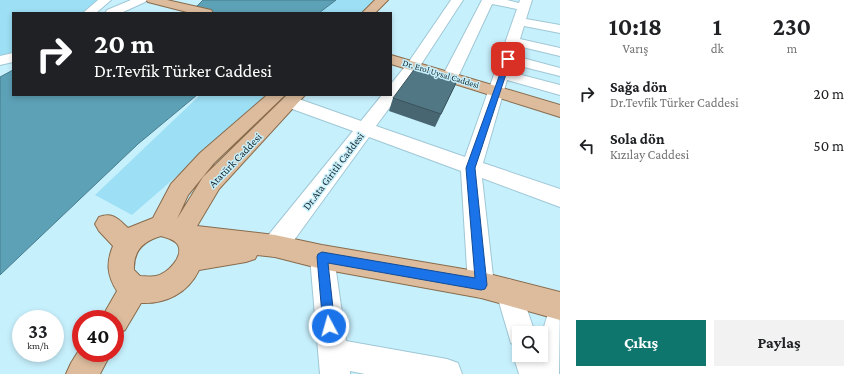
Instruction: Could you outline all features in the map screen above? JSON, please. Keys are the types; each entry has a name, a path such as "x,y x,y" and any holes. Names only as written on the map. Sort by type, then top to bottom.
{"main road":[{"path":"152,0 204,12"},
{"path":"369,12 382,0"},
{"path":"380,12 393,0"},
{"name":"Dr. Erol Uysal Caddesi","path":"392,59 450,77 502,75 560,111"},
{"name":"Atatürk Caddesi","path":"180,238 210,183 288,97"},
{"path":"107,224 128,244"},
{"path":"180,238 187,269 179,278 169,285 157,290 145,291 134,288 126,282 121,274 120,264 122,254 128,244 144,232 180,238 275,246 322,257 481,285 560,306"},
{"path":"121,310 134,288"},
{"path":"82,374 89,362"}],"street":[{"path":"90,12 106,0"},
{"path":"98,12 113,0"},
{"path":"113,12 141,0"},
{"name":"Dr.Ata Giritli Caddesi","path":"392,94 413,66 457,0"},
{"path":"450,77 488,0"},
{"path":"492,0 523,10 560,29"},
{"path":"481,285 471,168 523,10"},
{"path":"514,41 560,52"},
{"path":"0,62 12,57"},
{"path":"502,75 560,72"},
{"path":"502,75 560,90"},
{"name":"Dr.Ata Giritli Caddesi","path":"275,246 390,96"},
{"path":"288,97 364,130 560,198"},
{"path":"322,257 333,364 447,374"},
{"path":"509,292 519,326"},
{"path":"544,374 560,319"},
{"path":"530,362 534,374"}],"shaded area":[{"path":"0,0 99,0 84,12 12,12 12,54 0,59"},
{"path":"203,0 336,0 320,12 186,12 197,6"},
{"path":"334,0 379,0 365,12 319,12"},
{"path":"12,71 12,96 196,96 138,144 0,275 0,77"},
{"path":"199,96 269,96 132,215 95,195"}],"building":[{"path":"416,67 458,79 441,114 393,98"}],"route":[{"path":"329,326 322,257 481,285 471,168 508,59"}]}
